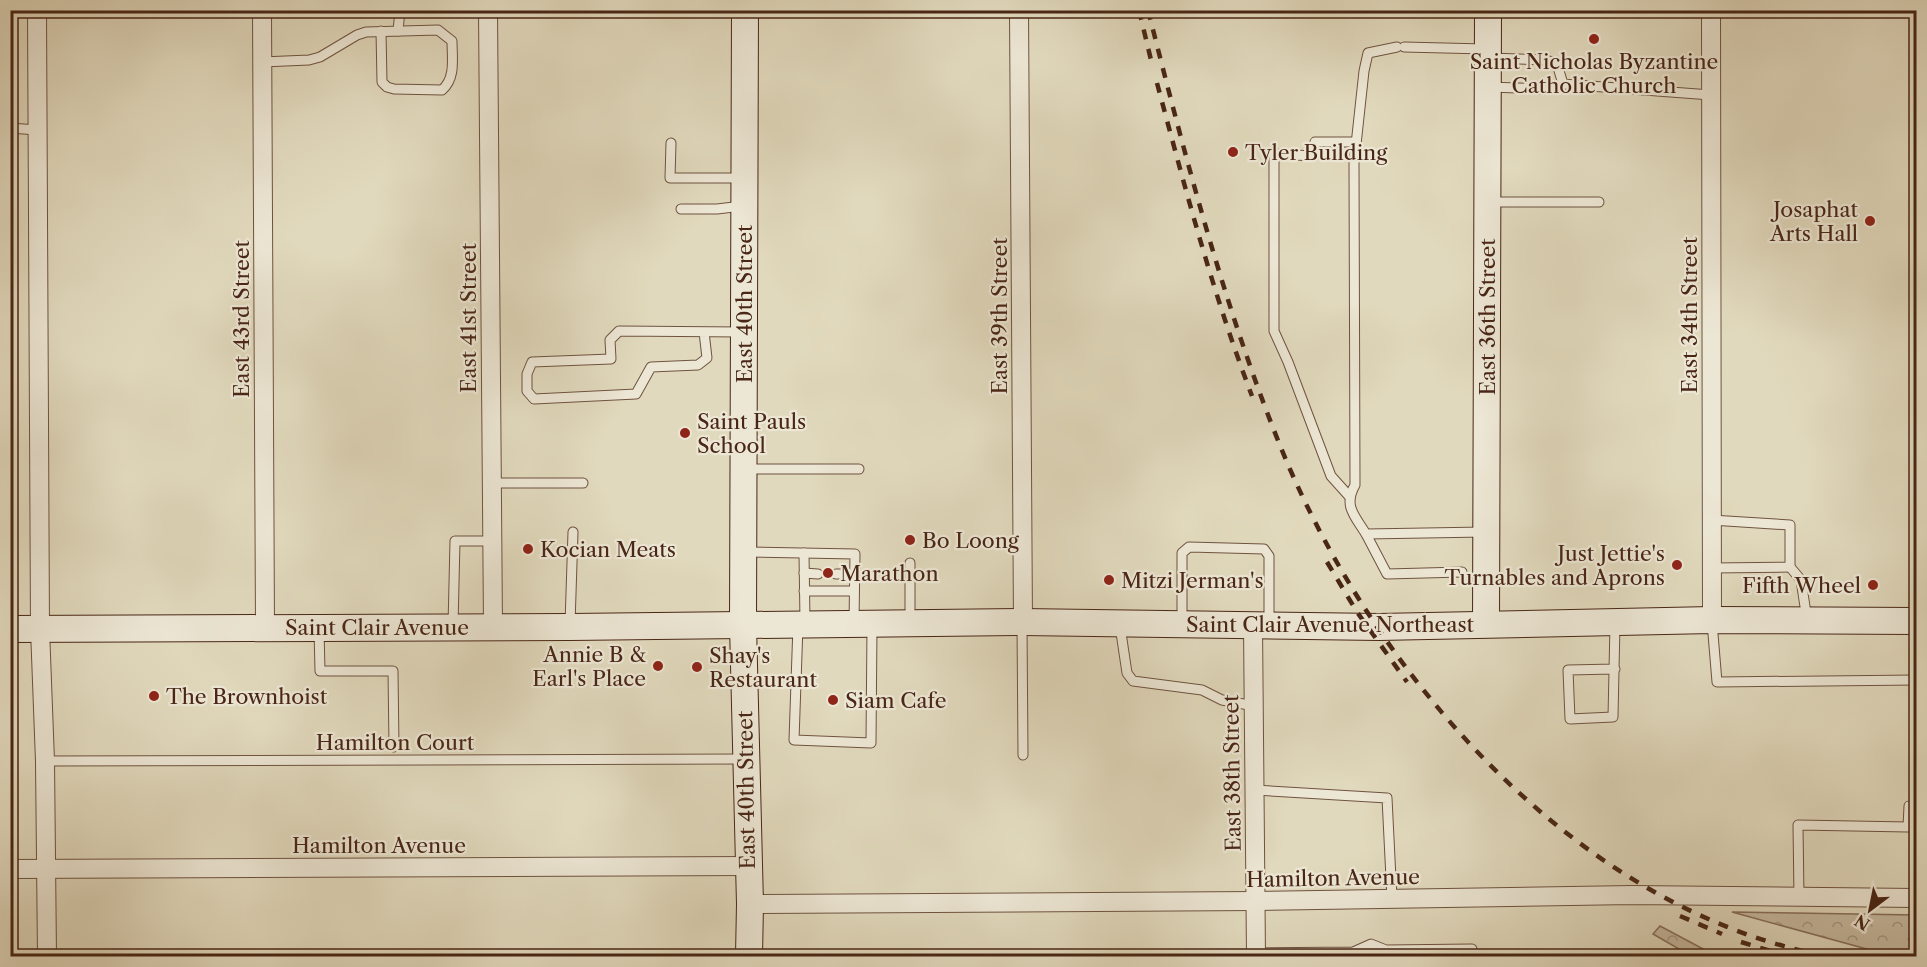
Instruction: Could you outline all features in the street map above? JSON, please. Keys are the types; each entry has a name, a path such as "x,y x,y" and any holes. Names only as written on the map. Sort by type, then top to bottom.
{"main road":[{"name":"East 40th Street","path":"745,10 742,625 750,957"},
{"name":"East 36th Street","path":"1486,624 1488,10"},
{"name":"Saint Clair Avenue Northeast","path":"742,625 1022,622 1379,627 1712,620 1917,621"},
{"name":"Saint Clair Avenue","path":"10,629 742,625"}],"street":[{"path":"37,10 40,628 45,761 47,957"},
{"name":"East 43rd Street","path":"262,10 266,627"},
{"name":"East 41st Street","path":"488,10 493,626"},
{"name":"East 39th Street","path":"1019,10 1022,622"},
{"name":"East 34th Street","path":"1711,10 1712,620"},
{"name":"East 38th Street","path":"1256,955 1254,706 1261,626"},
{"name":"Hamilton Avenue","path":"10,870 748,866"},
{"name":"Hamilton Avenue","path":"750,904 1256,902 1632,895 1917,898"}],"lane":[{"path":"398,31 400,10"},
{"path":"262,62 309,60 320,57 366,32 381,31 438,30 452,41 451,78 448,85 442,90 387,87 382,82 381,31"},
{"path":"1349,496 1355,485 1354,163 1368,53 1401,47 1546,60 1557,64 1563,84"},
{"path":"1487,87 1549,89 1563,84 1711,95"},
{"path":"10,128 37,130"},
{"path":"1356,142 1315,142 1314,156 1274,154 1274,331 1331,476 1349,496 1351,509 1388,574 1462,572"},
{"path":"671,143 670,178 744,178"},
{"path":"1487,202 1599,202"},
{"path":"681,209 744,206"},
{"path":"704,332 707,358 698,366 651,367 636,394 534,399 527,391 527,374 532,362 611,359 610,340 619,331 744,332"},
{"path":"743,469 859,469"},
{"path":"492,483 583,483"},
{"path":"1711,520 1790,525 1790,567 1801,580 1807,620"},
{"path":"1366,534 1486,531"},
{"path":"570,627 573,532"},
{"path":"453,626 455,542 492,541"},
{"path":"1181,624 1182,553 1189,547 1264,549 1269,556 1261,626"},
{"path":"743,552 804,553 855,554 854,591 863,623 871,743 794,740 804,591 804,553"},
{"path":"909,623 910,563"},
{"path":"1712,568 1790,567"},
{"path":"804,573 818,574"},
{"path":"836,574 854,574"},
{"path":"804,591 854,591"},
{"path":"1712,620 1717,682 1917,680"},
{"path":"1022,622 1023,755"},
{"path":"1615,622 1615,669 1613,717 1570,719 1568,670 1615,669"},
{"path":"1120,624 1126,673 1133,681 1202,690 1222,700 1254,706"},
{"path":"319,627 320,670 393,671 394,747"},
{"name":"Hamilton Court","path":"45,761 746,759"},
{"path":"1256,790 1388,798 1392,899"},
{"path":"1799,897 1798,825 1908,827 1909,806 1917,806"},
{"path":"1256,955 1353,952 1371,944 1386,950 1472,949"}],"green space":[{"path":"1732,912 1916,915 1916,956 1892,956"},
{"path":"1660,926 1705,950 1723,956 1691,956 1653,934"}],"railway":[{"path":"1139,10 1151,60"},
{"path":"1148,10 1206,229 1259,390 1279,443 1319,529 1368,613 1426,693 1492,767 1566,833 1647,888 1734,930 1826,956"},
{"path":"1157,83 1212,280 1252,396"},
{"path":"1327,562 1357,612 1407,682"},
{"path":"1680,916 1722,934"},
{"path":"1741,942 1787,956"}],"place":[{"name":"Saint Nicholas Byzantine Catholic Church","path":"1594,39"},
{"name":"Tyler Building","path":"1233,152"},
{"name":"Josaphat Arts Hall","path":"1870,221"},
{"name":"Saint Pauls School","path":"685,433"},
{"name":"Bo Loong","path":"910,540"},
{"name":"Kocian Meats","path":"528,549"},
{"name":"Just Jettie's Turnables and Aprons","path":"1677,565"},
{"name":"Marathon","path":"828,573"},
{"name":"Mitzi Jerman's","path":"1109,580"},
{"name":"Fifth Wheel","path":"1873,585"},
{"name":"Annie B & Earl's Place","path":"658,666"},
{"name":"Shay's Restaurant","path":"697,667"},
{"name":"The Brownhoist","path":"154,696"},
{"name":"Siam Cafe","path":"833,700"}]}
